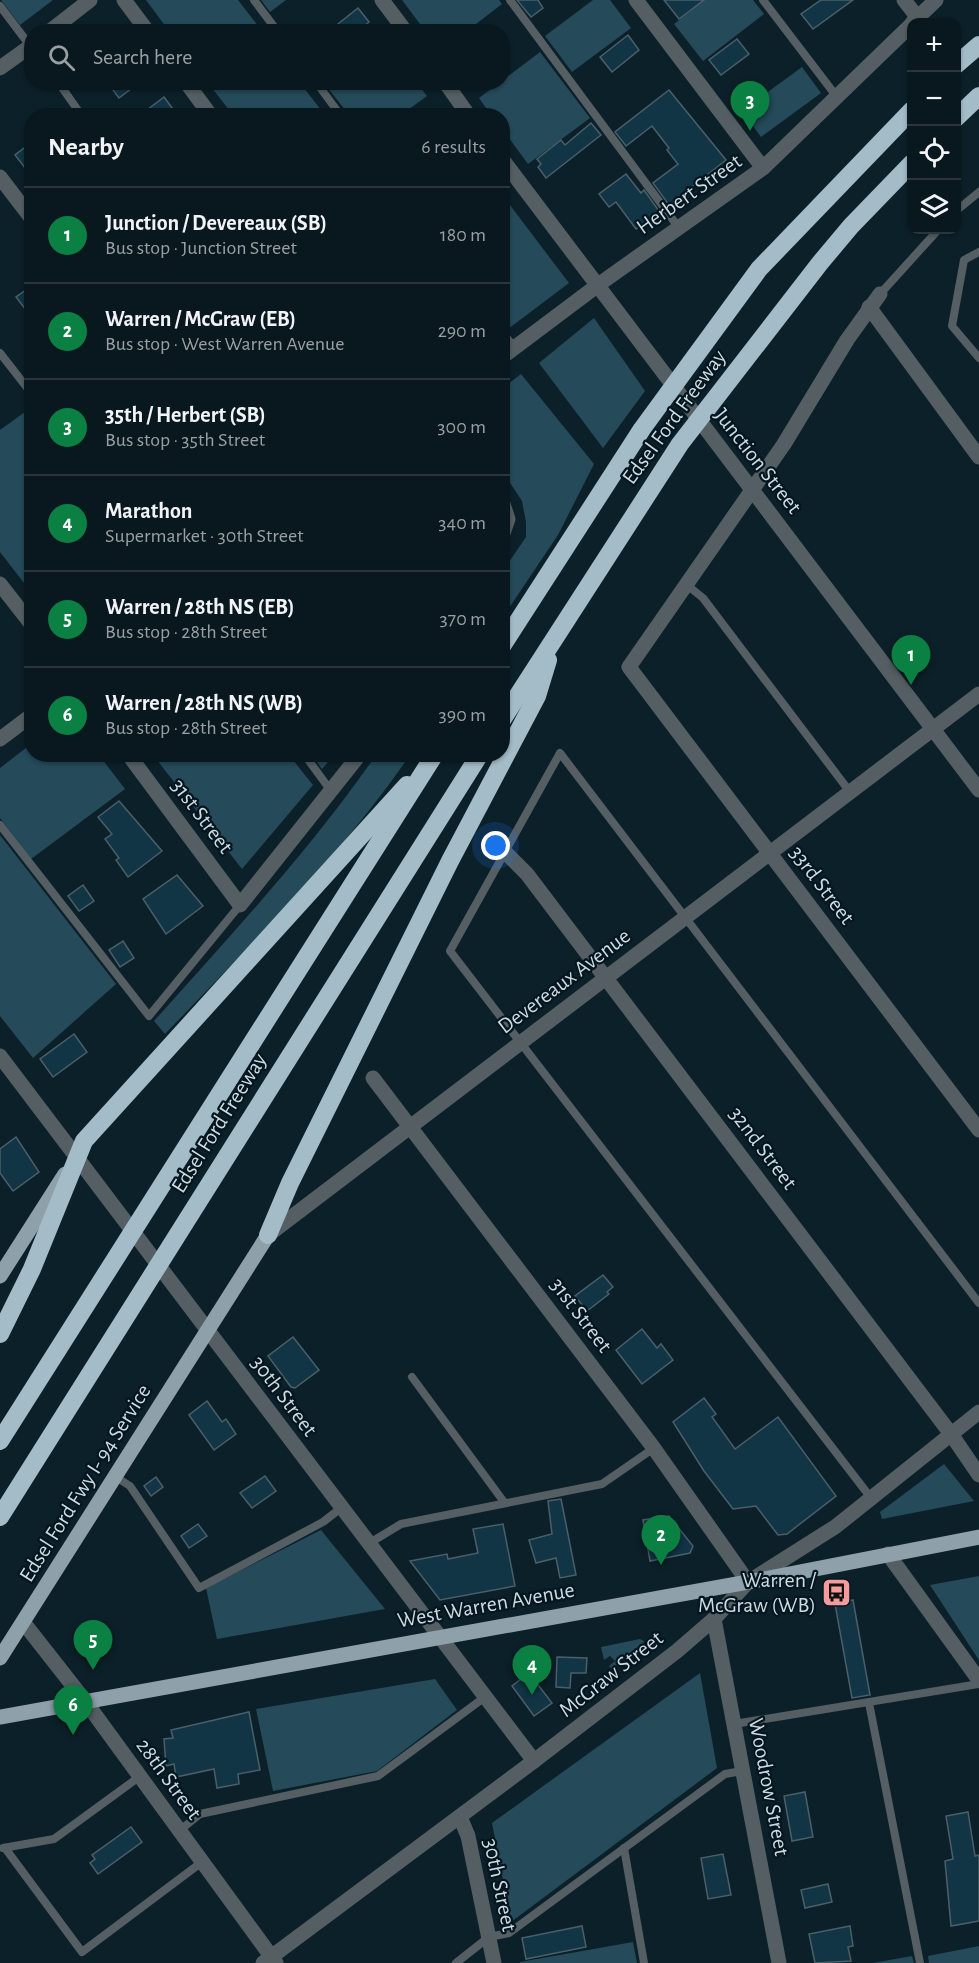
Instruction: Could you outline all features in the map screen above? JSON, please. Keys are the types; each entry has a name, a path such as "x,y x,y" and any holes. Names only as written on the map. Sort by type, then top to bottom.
{"highway":[{"path":"961,61 979,45"},
{"path":"961,114 979,96"},
{"name":"Edsel Ford Freeway","path":"510,634 642,429 759,269 907,115"},
{"name":"Edsel Ford Freeway","path":"510,708 680,444 826,255 907,168"},
{"path":"510,749 537,696 555,638"},
{"path":"0,1334 32,1269 76,1156 87,1138 391,801 429,762"},
{"name":"Edsel Ford Freeway","path":"0,1441 430,762"},
{"name":"Edsel Ford Freeway","path":"0,1517 475,762"},
{"path":"268,1235 290,1183 503,762"}],"main road":[{"path":"0,1276 76,1156"},
{"name":"Devereaux Avenue","path":"208,1332 268,1235"},
{"name":"Edsel Ford Fwy I- 94 Service","path":"0,1658 208,1332"},
{"name":"West Warren Avenue","path":"0,1717 438,1636 748,1582 979,1537"}],"street":[{"path":"59,24 90,0"},
{"path":"124,0 142,24"},
{"path":"382,0 400,24"},
{"path":"636,0 763,168"},
{"path":"904,0 913,18"},
{"name":"Herbert Street","path":"917,18 936,0"},
{"name":"Herbert Street","path":"510,352 598,285 763,168 907,28"},
{"path":"0,68 24,51"},
{"path":"192,90 205,108"},
{"path":"450,90 464,108"},
{"name":"Junction Street","path":"510,170 979,790"},
{"path":"0,177 24,208"},
{"path":"687,585 784,444 880,294"},
{"path":"869,308 979,457"},
{"path":"0,584 24,616"},
{"name":"33rd Street","path":"687,585 628,667 979,1130"},
{"name":"Devereaux Avenue","path":"268,1235 979,694"},
{"path":"0,739 24,721"},
{"name":"31st Street","path":"134,762 240,905"},
{"path":"240,905 354,762"},
{"name":"32nd Street","path":"506,853 527,874 951,1434 979,1475"},
{"name":"30th Street","path":"0,1056 534,1761"},
{"name":"31st Street","path":"373,1078 654,1448 748,1582"},
{"name":"McGraw Street","path":"271,1961 677,1651 714,1619 748,1582 835,1527 979,1412"},
{"path":"888,1554 979,1682"},
{"name":"Woodrow Street","path":"714,1619 779,1963"},
{"name":"28th Street","path":"23,1622 140,1777 271,1961"},
{"name":"30th Street","path":"460,1817 468,1836 494,1963"}],"lane":[{"path":"254,0 272,24"},
{"path":"510,0 679,228"},
{"path":"763,0 837,97"},
{"path":"0,6 24,37"},
{"path":"64,90 76,108"},
{"path":"322,90 335,108"},
{"path":"961,208 979,192"},
{"path":"880,294 934,234"},
{"path":"979,252 964,260 952,326 979,358"},
{"path":"0,353 24,384"},
{"path":"687,585 703,598 850,792"},
{"path":"871,1498 450,951 560,753 979,1303"},
{"path":"310,762 331,791"},
{"path":"0,825 149,1016 240,905"},
{"path":"412,1377 504,1502"},
{"path":"368,1544 401,1524 602,1484 654,1448"},
{"path":"116,1477 130,1486 199,1587 323,1522 341,1508"},
{"path":"734,1724 869,1703 979,1682"},
{"path":"179,1831 200,1814 378,1776 485,1697"},
{"path":"869,1703 920,1963"},
{"path":"456,1963 489,1938 509,1933 725,1774 742,1771"},
{"path":"140,1777 54,1839 2,1848 82,1952 202,1862"},
{"path":"624,1848 644,1963"}],"shaded area":[{"path":"1,0 53,0 20,25"},
{"path":"146,0 238,0 257,24 164,24"},
{"path":"261,0 286,0 270,12"},
{"path":"402,0 499,0 502,4 476,24 420,24"},
{"path":"593,0 610,0 631,28 572,72 545,36"},
{"path":"704,0 753,0 764,14 703,61 674,24"},
{"path":"540,52 590,118 528,164 510,140 510,108 486,108 479,98 490,90 510,90 510,75"},
{"path":"802,67 821,93 761,137 742,111"},
{"path":"213,90 305,90 320,108 228,108"},
{"path":"329,90 422,90 427,96 411,108 344,108"},
{"path":"510,205 569,283 510,327"},
{"path":"594,318 645,391 603,448 539,363"},
{"path":"521,374 594,464 558,535 510,607 510,561 526,537 526,522 522,501 510,483 510,383"},
{"path":"24,413 24,583 0,552 0,430"},
{"path":"24,749 24,762 104,762 125,789 31,859 0,818 0,768"},
{"path":"158,762 295,762 313,785 242,869"},
{"path":"317,762 328,762 322,769"},
{"path":"371,762 405,762 383,793 324,865 165,1034 154,1021 241,924 351,790"},
{"path":"0,835 116,984 33,1058 0,1016"},
{"path":"944,1464 974,1501 882,1519 880,1512"},
{"path":"321,1530 385,1609 217,1639 206,1588"},
{"path":"979,1576 979,1660 930,1585"},
{"path":"640,1639 644,1641 643,1646 612,1669 609,1666 615,1661 610,1656 604,1660 601,1647"},
{"path":"700,1673 717,1768 511,1922 492,1823"},
{"path":"435,1679 457,1710 377,1771 273,1791 256,1709"},
{"path":"633,1942 637,1963 520,1963 520,1962"},
{"path":"979,1946 979,1963 929,1963 928,1956"},
{"path":"912,1956 914,1963 873,1963"}],"building":[{"path":"517,0 538,0 543,8 531,17"},
{"path":"664,0 704,0 679,19"},
{"path":"821,0 853,0 813,29 801,14"},
{"path":"358,8 369,22 367,24 338,24"},
{"path":"628,35 639,50 612,72 600,57"},
{"path":"737,39 749,54 721,75 709,60"},
{"path":"113,90 130,90 119,98"},
{"path":"669,90 726,160 669,205 653,183 678,164 667,150 669,148 652,126 626,146 615,132"},
{"path":"164,97 172,108 150,108"},
{"path":"591,123 601,135 546,178 538,167 541,164 537,159 561,140 565,145"},
{"path":"24,148 24,167 15,155"},
{"path":"626,174 641,193 644,190 659,211 636,229 616,202 609,207 599,194"},
{"path":"24,292 24,308 16,297"},
{"path":"119,801 162,851 128,877 116,860 119,858 105,839 112,834 98,817"},
{"path":"177,875 203,906 166,934 143,899"},
{"path":"83,885 94,901 79,911 68,896"},
{"path":"123,941 134,958 120,967 109,950"},
{"path":"74,1034 87,1052 53,1077 40,1059"},
{"path":"16,1137 39,1172 13,1191 0,1173 0,1149"},
{"path":"603,1275 613,1287 607,1292 609,1294 587,1311 575,1296"},
{"path":"642,1329 657,1348 661,1344 673,1360 642,1384 616,1350"},
{"path":"293,1337 319,1370 295,1388 291,1387 268,1356"},
{"path":"704,1398 716,1414 712,1417 735,1449 778,1417 836,1496 787,1534 778,1535 756,1506 733,1509 704,1471 673,1422"},
{"path":"207,1401 222,1422 226,1419 236,1434 214,1450 189,1415"},
{"path":"265,1476 276,1491 252,1508 240,1493"},
{"path":"156,1477 163,1487 151,1496 144,1486"},
{"path":"561,1499 576,1575 560,1578 556,1558 536,1563 529,1540 552,1534 548,1501"},
{"path":"669,1516 693,1546 690,1553 650,1561 643,1520"},
{"path":"198,1524 207,1536 189,1548 181,1536"},
{"path":"503,1524 515,1586 440,1600 410,1561 447,1554 448,1559 478,1553 473,1529"},
{"path":"853,1600 870,1695 852,1698 835,1604"},
{"path":"557,1657 587,1658 586,1673 571,1673 570,1688 556,1687"},
{"path":"529,1673 552,1703 534,1716 512,1686"},
{"path":"249,1712 260,1770 238,1774 239,1784 217,1788 214,1769 176,1777 174,1764 166,1766 164,1739 173,1738 171,1730"},
{"path":"805,1792 813,1837 792,1841 784,1796"},
{"path":"968,1812 975,1856 979,1855 979,1921 951,1926 945,1861 953,1859 946,1816"},
{"path":"131,1827 142,1842 98,1874 90,1863 95,1859 92,1855"},
{"path":"723,1854 731,1895 708,1899 701,1858"},
{"path":"828,1884 832,1902 805,1908 801,1890"},
{"path":"582,1926 586,1947 526,1959 522,1938"},
{"path":"850,1926 853,1946 848,1947 851,1961 815,1963 809,1934"}],"place":[{"name":"35th / Herbert (SB)","path":"750,131"},
{"name":"Junction / Devereaux (SB)","path":"911,685"},
{"name":"Warren / McGraw (EB)","path":"661,1565"},
{"name":"Warren / McGraw (WB)","path":"837,1593"},
{"name":"Warren / 28th NS (EB)","path":"93,1670"},
{"name":"Marathon","path":"532,1695"},
{"name":"Warren / 28th NS (WB)","path":"73,1735"}]}
